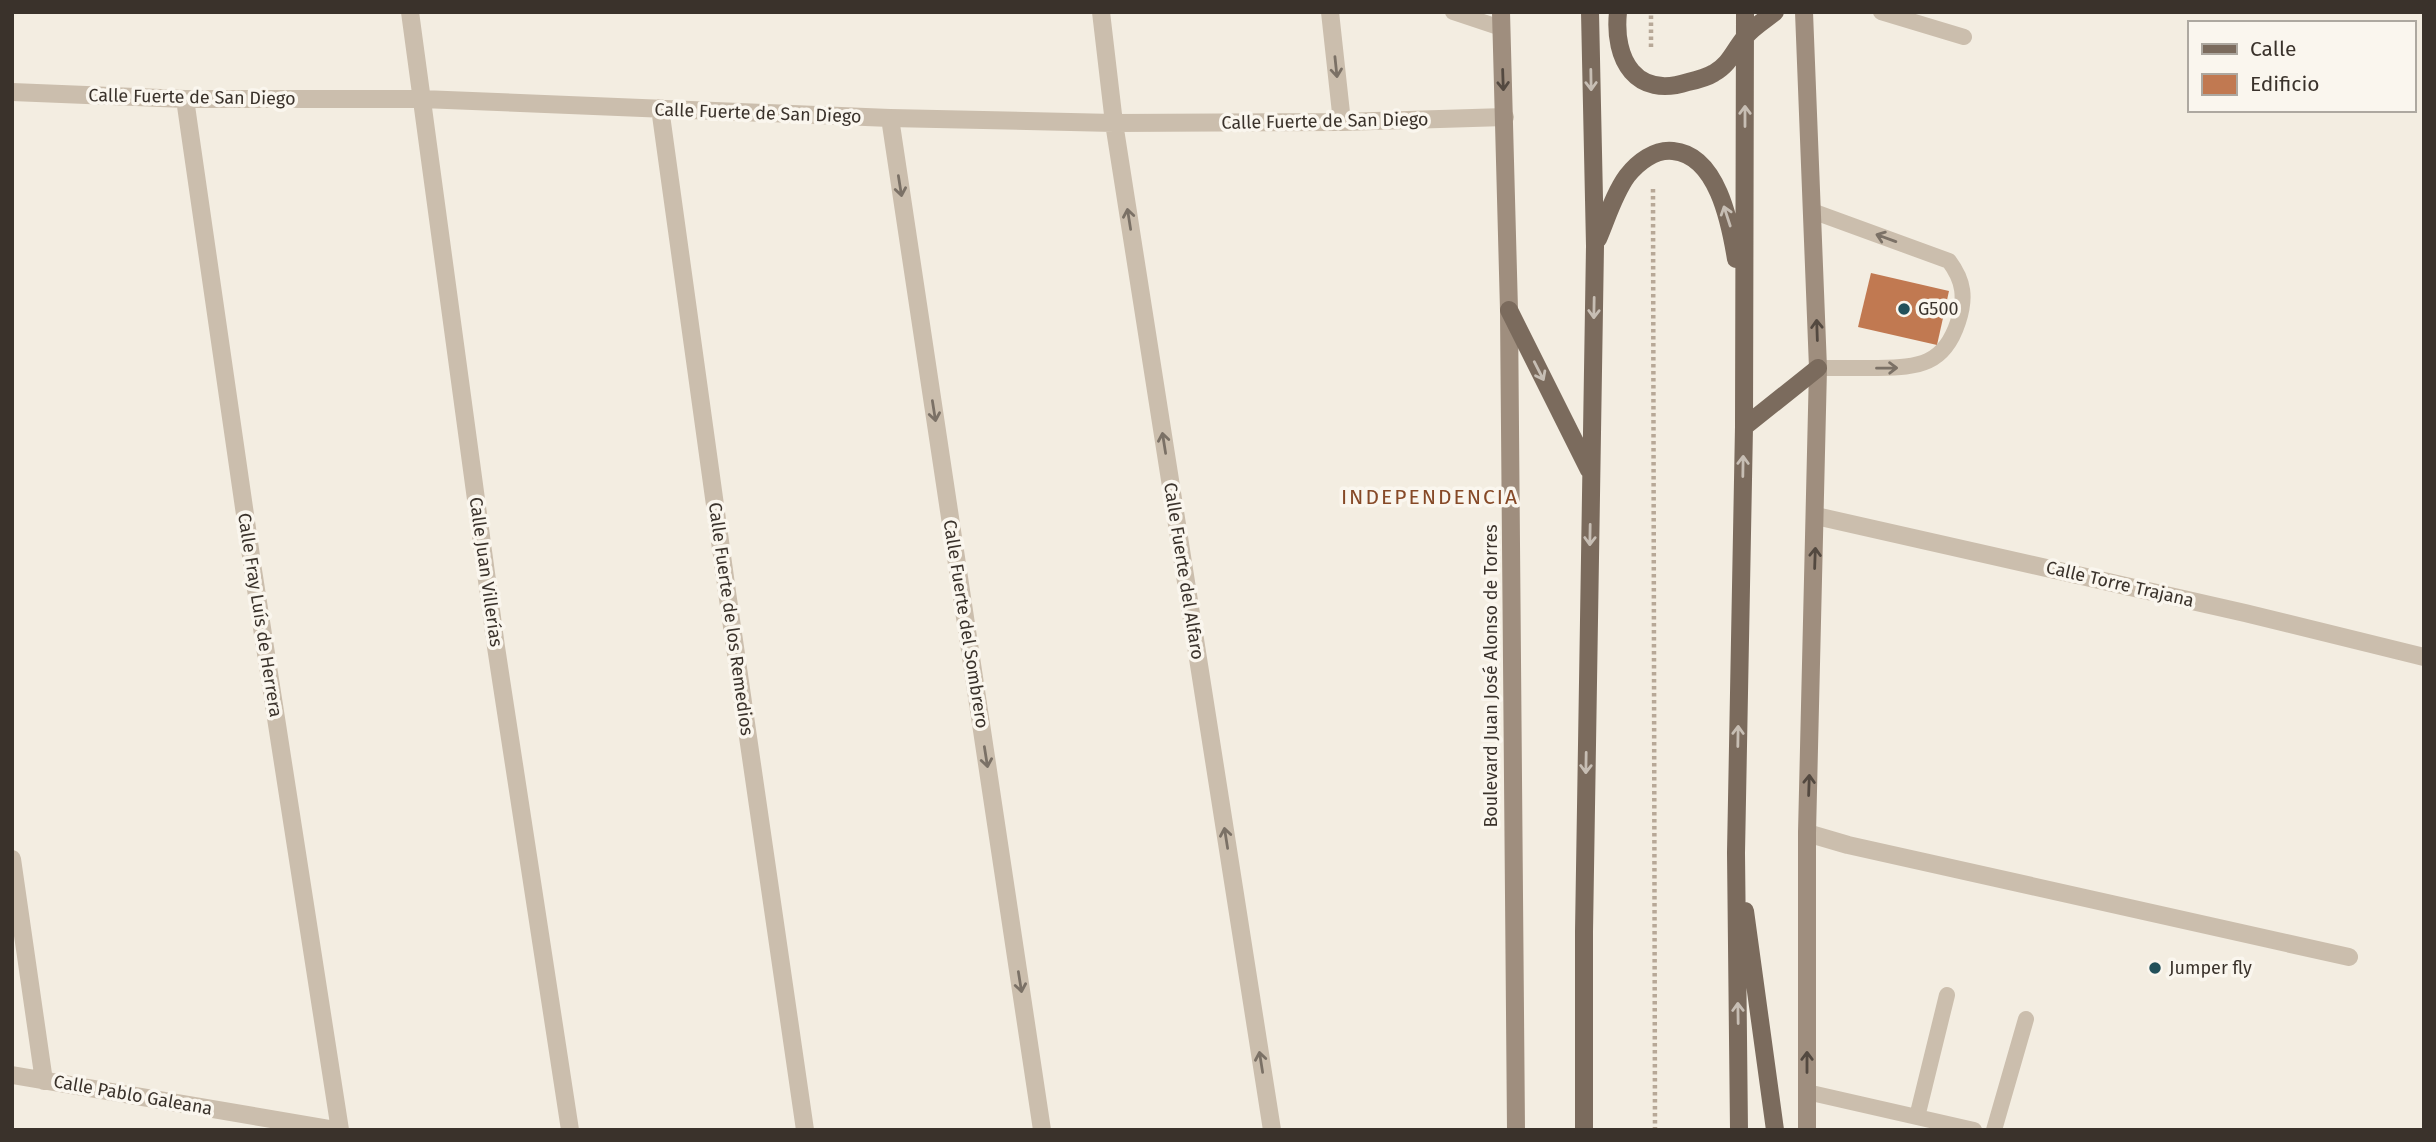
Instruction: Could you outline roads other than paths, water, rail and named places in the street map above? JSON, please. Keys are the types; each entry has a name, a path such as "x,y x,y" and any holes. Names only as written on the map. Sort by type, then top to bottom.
{"main road":[{"path":"1584,1130 1584,932 1595,246 1590,12"},
{"path":"1618,12 1616,28 1630,73 1651,85 1675,87 1712,75 1726,65 1746,36 1775,12"},
{"path":"1739,1130 1736,853 1744,427 1745,12"},
{"path":"1595,246 1627,176 1652,154 1667,150 1692,156 1703,165 1722,201 1732,231 1744,307"},
{"path":"1509,310 1590,473"},
{"path":"1744,427 1818,368"},
{"path":"1736,853 1775,1130"}],"street":[{"name":"Calle Juan Villerías","path":"410,12 496,647 570,1130"},
{"name":"Calle Fuerte del Alfaro","path":"1101,12 1114,122 1272,1130"},
{"path":"1331,12 1342,122"},
{"path":"1804,12 1818,368 1807,832 1807,1130"},
{"name":"Boulevard Juan José Alonso de Torres","path":"1501,20 1509,310 1516,1130"},
{"name":"Calle Fuerte de San Diego","path":"12,92 185,99 422,99 890,118 1114,122 1342,122 1505,117"},
{"name":"Calle Fray Luís de Herrera","path":"185,99 338,1130"},
{"name":"Calle Fuerte de los Remedios","path":"660,108 805,1130"},
{"name":"Calle Fuerte del Sombrero","path":"890,118 1042,1130"},
{"name":"Calle Torre Trajana","path":"1816,516 2232,610 2424,657"},
{"path":"1807,832 1848,845 2349,957"},
{"path":"12,859 44,1080"},
{"name":"Calle Pablo Galeana","path":"12,1075 338,1130"}],"lane":[{"path":"1453,12 1501,20"},
{"path":"1881,12 1964,37"},
{"path":"1812,211 1949,261 1964,290 1964,306 1952,340 1930,361 1911,367 1818,368"},
{"path":"1917,1117 1947,995"},
{"path":"1994,1130 2026,1019"},
{"path":"1807,1092 1974,1130"}],"place":[{"name":"G500","path":"1904,309"},
{"name":"Jumper fly","path":"2155,968"}],"district":[{"name":"INDEPENDENCIA","path":"1430,497"}]}
